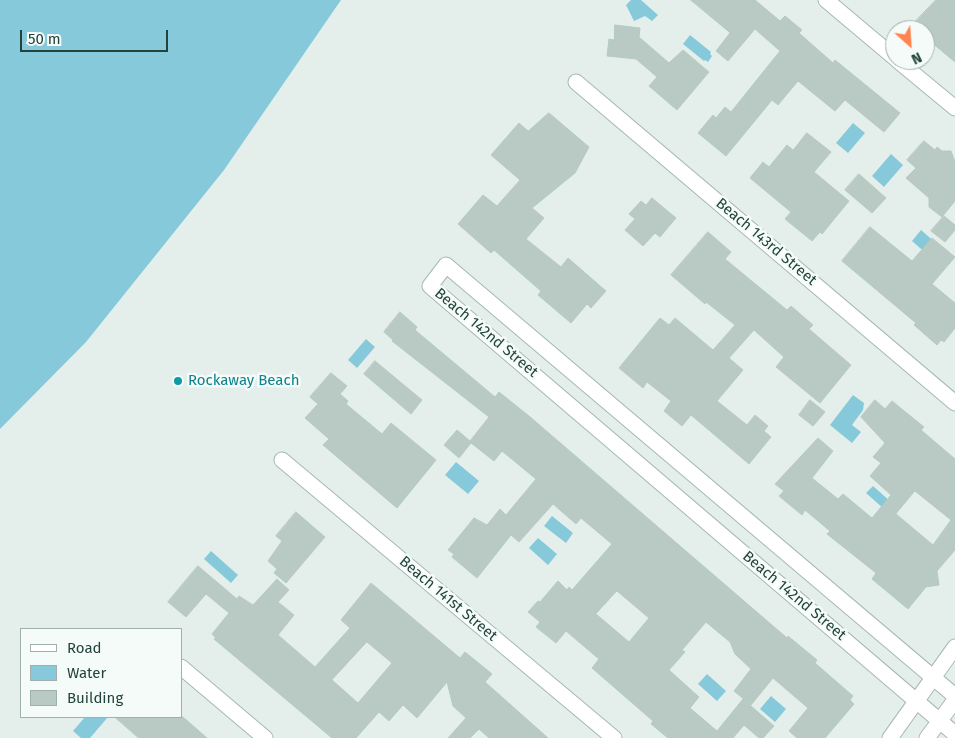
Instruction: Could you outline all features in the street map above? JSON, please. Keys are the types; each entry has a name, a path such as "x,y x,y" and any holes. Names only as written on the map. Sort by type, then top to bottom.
{"street":[{"path":"826,0 885,50"},
{"path":"909,70 955,108"},
{"name":"Beach 143rd Street","path":"576,82 955,402"},
{"name":"Beach 142nd Street","path":"955,698 446,265 430,286 955,734"},
{"name":"Beach 141st Street","path":"282,460 614,738"},
{"path":"684,503 700,481"},
{"path":"890,738 955,647"},
{"path":"182,668 265,738"},
{"path":"927,738 955,698"}],"water":[{"path":"0,0 341,0 224,170 86,342 0,429"},
{"path":"631,0 641,0 658,15 652,21 645,16 634,21 626,5"},
{"path":"690,35 711,52 712,56 708,62 704,61 683,44"},
{"path":"853,123 865,133 848,153 836,143"},
{"path":"891,154 903,165 884,187 872,176"},
{"path":"921,230 937,244 928,255 912,241"},
{"path":"366,339 375,347 357,368 348,360"},
{"path":"853,395 864,403 863,410 852,425 861,432 852,443 830,425"},
{"path":"456,462 479,481 468,494 445,475"},
{"path":"873,486 891,502 884,509 866,493"},
{"path":"552,516 573,533 566,543 544,526"},
{"path":"538,538 557,554 548,565 529,548"},
{"path":"211,551 238,575 231,583 204,559"},
{"path":"707,674 726,691 717,701 698,684"},
{"path":"771,696 786,709 775,722 760,709"},
{"path":"84,718 107,718 90,738 81,738 73,731"}],"building":[{"path":"691,0 755,0 780,21 785,16 802,30 799,33 833,63 835,60 900,113 884,132 845,100 835,111 798,81 778,105 772,100 726,156 698,133 713,115 716,118 725,107 731,112 780,51 755,29 728,61 716,51 730,33"},
{"path":"936,0 955,0 955,62 935,45 935,20 917,20"},
{"path":"615,25 640,28 639,37 669,63 683,50 709,72 677,110 649,86 657,77 636,59 607,56 609,39 614,40"},
{"path":"549,113 589,147 575,173 532,208 544,218 526,239 561,267 568,258 606,291 591,308 587,304 571,323 538,295 541,291 494,250 491,253 458,224 483,195 497,206 520,180 491,155 519,123 528,131"},
{"path":"807,133 831,152 814,172 849,201 822,234 820,232 812,241 785,219 791,212 750,178 763,162 769,167 787,145 793,150"},
{"path":"924,141 935,150 937,147 942,151 951,151 955,162 955,201 942,217 929,207 929,198 906,178 916,168 907,160"},
{"path":"859,174 886,198 872,213 845,190"},
{"path":"652,198 676,218 660,237 655,233 643,246 625,230 635,219 629,214 641,201 646,205"},
{"path":"944,216 955,225 955,230 945,242 931,231"},
{"path":"870,227 912,261 932,238 955,257 932,284 955,303 955,328 944,342 941,340 937,345 914,325 916,323 842,261"},
{"path":"708,232 731,252 725,259 787,310 791,306 813,325 809,329 851,365 820,403 776,367 784,357 754,330 729,358 743,370 717,401 747,425 755,415 768,426 764,431 771,437 749,464 691,415 682,426 664,411 671,401 647,382 643,388 619,368 660,318 669,325 675,318 713,350 735,325 706,302 705,304 671,275"},
{"path":"400,312 417,327 415,330 495,397 499,392 529,416 787,638 788,636 817,660 815,663 853,696 850,700 854,704 825,738 797,738 789,731 808,708 773,678 751,705 734,691 751,669 735,654 730,642 706,622 682,650 685,652 669,670 699,697 690,708 717,731 743,699 774,726 763,738 759,738 744,725 733,738 668,738 651,724 653,721 592,668 599,659 566,631 556,643 536,627 540,622 528,612 538,601 540,602 558,581 567,590 569,587 572,590 612,544 581,518 576,524 553,504 519,542 511,535 477,578 452,557 454,554 448,550 474,518 487,525 500,509 506,515 536,479 502,451 494,461 471,443 459,458 444,445 457,430 470,441 489,417 392,341 384,332","holes":["617,591 649,618 629,642 596,614"]},
{"path":"375,361 422,400 411,414 364,374"},
{"path":"331,373 347,386 340,394 348,401 346,404 382,434 391,423 436,460 397,508 323,445 329,439 305,418 318,404 310,397"},
{"path":"810,400 825,412 813,426 799,415"},
{"path":"875,400 885,409 892,401 924,427 921,430 955,459 955,550 937,571 939,585 926,587 908,609 872,579 876,573 827,534 830,531 805,510 802,515 779,496 784,491 775,484 818,438 833,451 812,478 838,499 843,494 872,518 891,495 870,476 881,463 873,457 885,443 861,417","holes":["915,491 951,520 933,545 896,514"]},
{"path":"296,512 325,537 286,583 274,573 277,569 268,561 282,541 276,536"},
{"path":"198,566 237,599 239,596 253,605 277,579 289,590 278,602 294,615 278,635 315,667 350,628 341,620 371,583 460,658 465,652 492,674 485,682 548,738 489,738 479,729 470,738 448,738 466,718 453,706 447,682 417,718 403,705 389,721 379,712 356,738 332,738 214,639 216,638 212,634 229,613 206,594 186,617 168,602","holes":["367,642 392,663 358,703 332,680"]},
{"path":"183,717 207,738 139,738 116,718"}],"place":[{"name":"Rockaway Beach","path":"178,381"}]}
